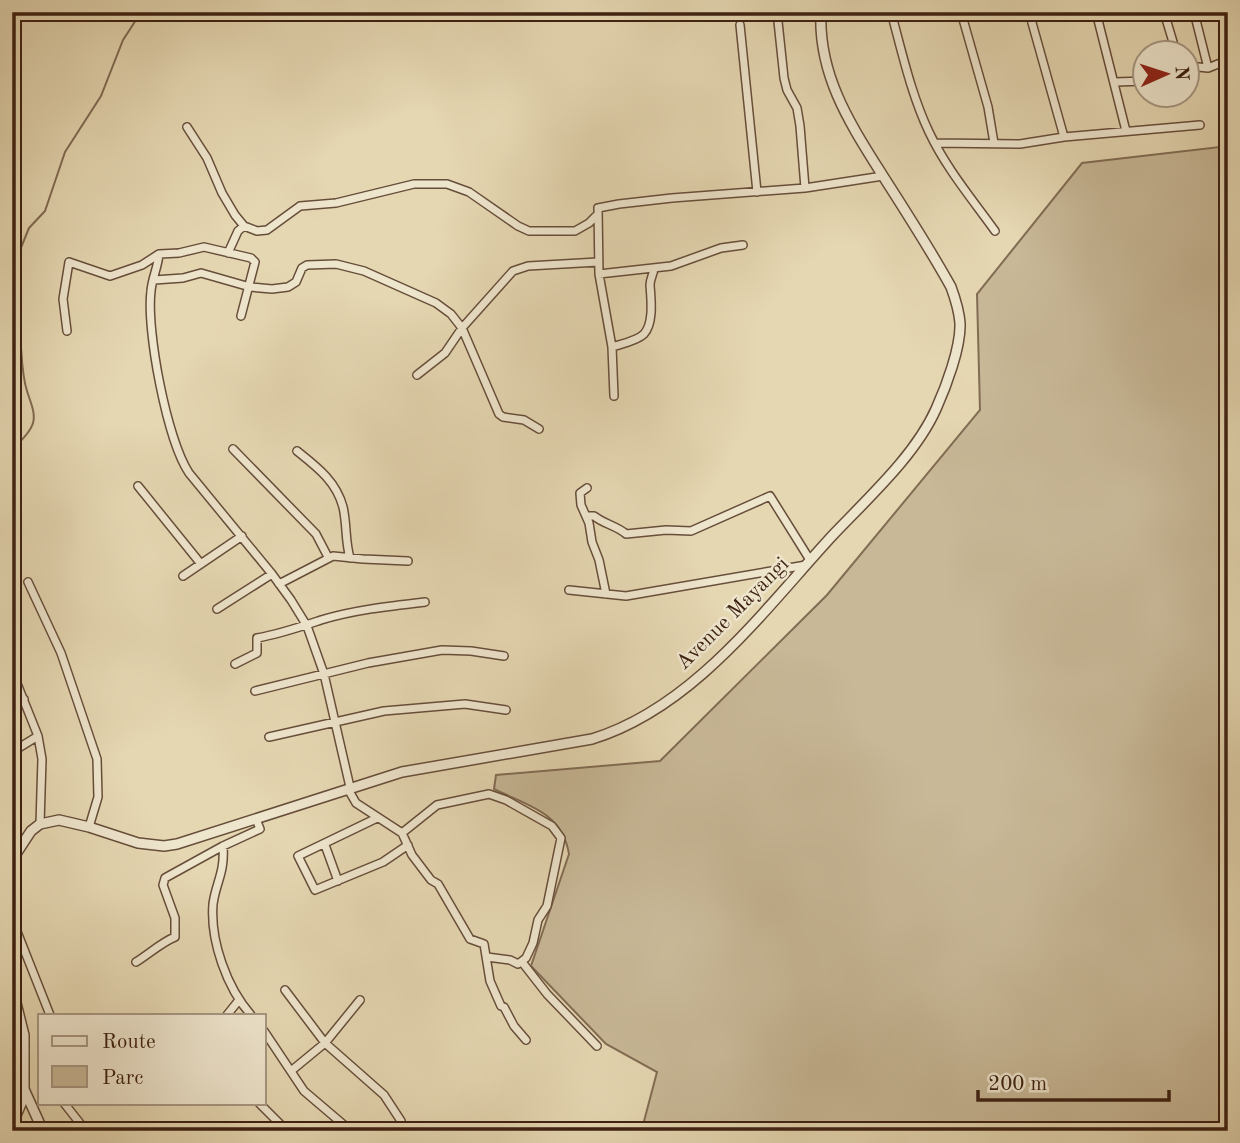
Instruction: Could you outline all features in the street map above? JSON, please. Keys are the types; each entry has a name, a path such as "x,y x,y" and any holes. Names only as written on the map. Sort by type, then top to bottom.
{"street":[{"path":"777,12 784,78 797,108 800,126 804,188"},
{"name":"Avenue Mayangi","path":"40,824 59,820 138,843 164,846 187,842 349,788 429,766 503,756 592,739 613,731 663,703 692,682 736,641 900,462 931,418 943,390 959,336 957,305 951,286 853,130 836,97 825,60 821,12"},
{"path":"891,12 919,108 935,143 948,166 995,231"},
{"path":"961,12 988,107 994,142"},
{"path":"1029,12 1064,137"},
{"path":"1096,12 1126,131"},
{"path":"1164,12 1172,38"},
{"path":"1194,12 1208,68"},
{"path":"740,24 757,192"},
{"path":"1202,67 1208,68 1228,60"},
{"path":"1115,82 1132,81"},
{"path":"935,143 1020,144 1064,137 1200,125"},
{"path":"187,127 207,158 228,203 244,226 262,231 273,227 300,206 336,203 414,184 447,184 469,192 529,231 575,231 589,223 600,207 804,188 883,176"},
{"path":"596,216 599,274 612,347 614,396"},
{"path":"228,253 238,231 244,226"},
{"path":"599,274 654,269 721,248 743,245"},
{"path":"66,331 63,299 69,262 110,276 142,265 159,254 204,247 254,260 241,316"},
{"path":"159,254 150,294 153,341 172,436 181,461 272,574 307,625 324,674 353,800 402,833 410,853 427,875 438,884 471,941 484,944 490,981 501,1006 526,1040"},
{"path":"417,375 445,353 462,328 506,276 519,267 598,262"},
{"path":"154,280 183,278 201,273 250,286 282,288 296,282 302,268 307,265 345,265 382,278 443,307 462,328 499,414 524,420 538,429"},
{"path":"612,347 640,337 645,332 651,310 650,281 654,269"},
{"path":"233,449 316,534 328,557"},
{"path":"297,452 329,478 343,506 350,558"},
{"path":"138,486 201,564"},
{"path":"587,488 580,494 581,505 587,516 607,594"},
{"path":"569,590 626,596 808,562 769,496 689,531 626,534 620,528 604,524 594,516 587,516"},
{"path":"183,576 242,537"},
{"path":"279,584 328,557 340,555 350,558 408,561"},
{"path":"217,609 272,574"},
{"path":"28,582 61,653 97,759 98,797 89,827"},
{"path":"235,664 257,653 256,639 385,606 425,602"},
{"path":"255,691 368,663 445,650 504,656"},
{"path":"12,860 29,833 40,824 43,765 38,736 13,676"},
{"path":"12,708 24,699"},
{"path":"269,737 384,711 471,704 506,710"},
{"path":"12,752 38,736"},
{"path":"402,833 438,805 489,794 506,800 552,826 562,838 547,906 538,920 533,943 526,958 518,964 487,957"},
{"path":"377,818 326,845 298,856 315,890 383,862 408,845"},
{"path":"136,962 163,945 166,940 175,937 175,918 163,885 166,878 260,829 256,819"},
{"path":"326,845 338,881"},
{"path":"223,846 223,870 214,902 214,925 223,965 239,1000 250,1014"},
{"path":"12,919 51,1014"},
{"path":"522,962 597,1046"},
{"path":"12,986 24,1035 26,1095 43,1131"},
{"path":"285,990 325,1043 384,1095 401,1121"},
{"path":"228,1014 239,1000"},
{"path":"291,1071 325,1043 360,1000"},
{"path":"266,1034 310,1096 351,1131"},
{"path":"12,1127 26,1095"},
{"path":"65,1104 86,1131"},
{"path":"260,1104 287,1131"}],"green space":[{"path":"1228,146 1228,1131 638,1131 643,1125 657,1072 606,1044 531,966 569,854 565,840 551,819 542,812 494,789 496,775 660,761 827,595 980,410 977,294 1082,163"}],"waterway":[{"path":"12,295 16,260 29,228 45,211 65,152 101,96 123,40 136,20 145,12"},
{"path":"12,305 19,325 24,380 34,415 29,430 12,449"}]}
